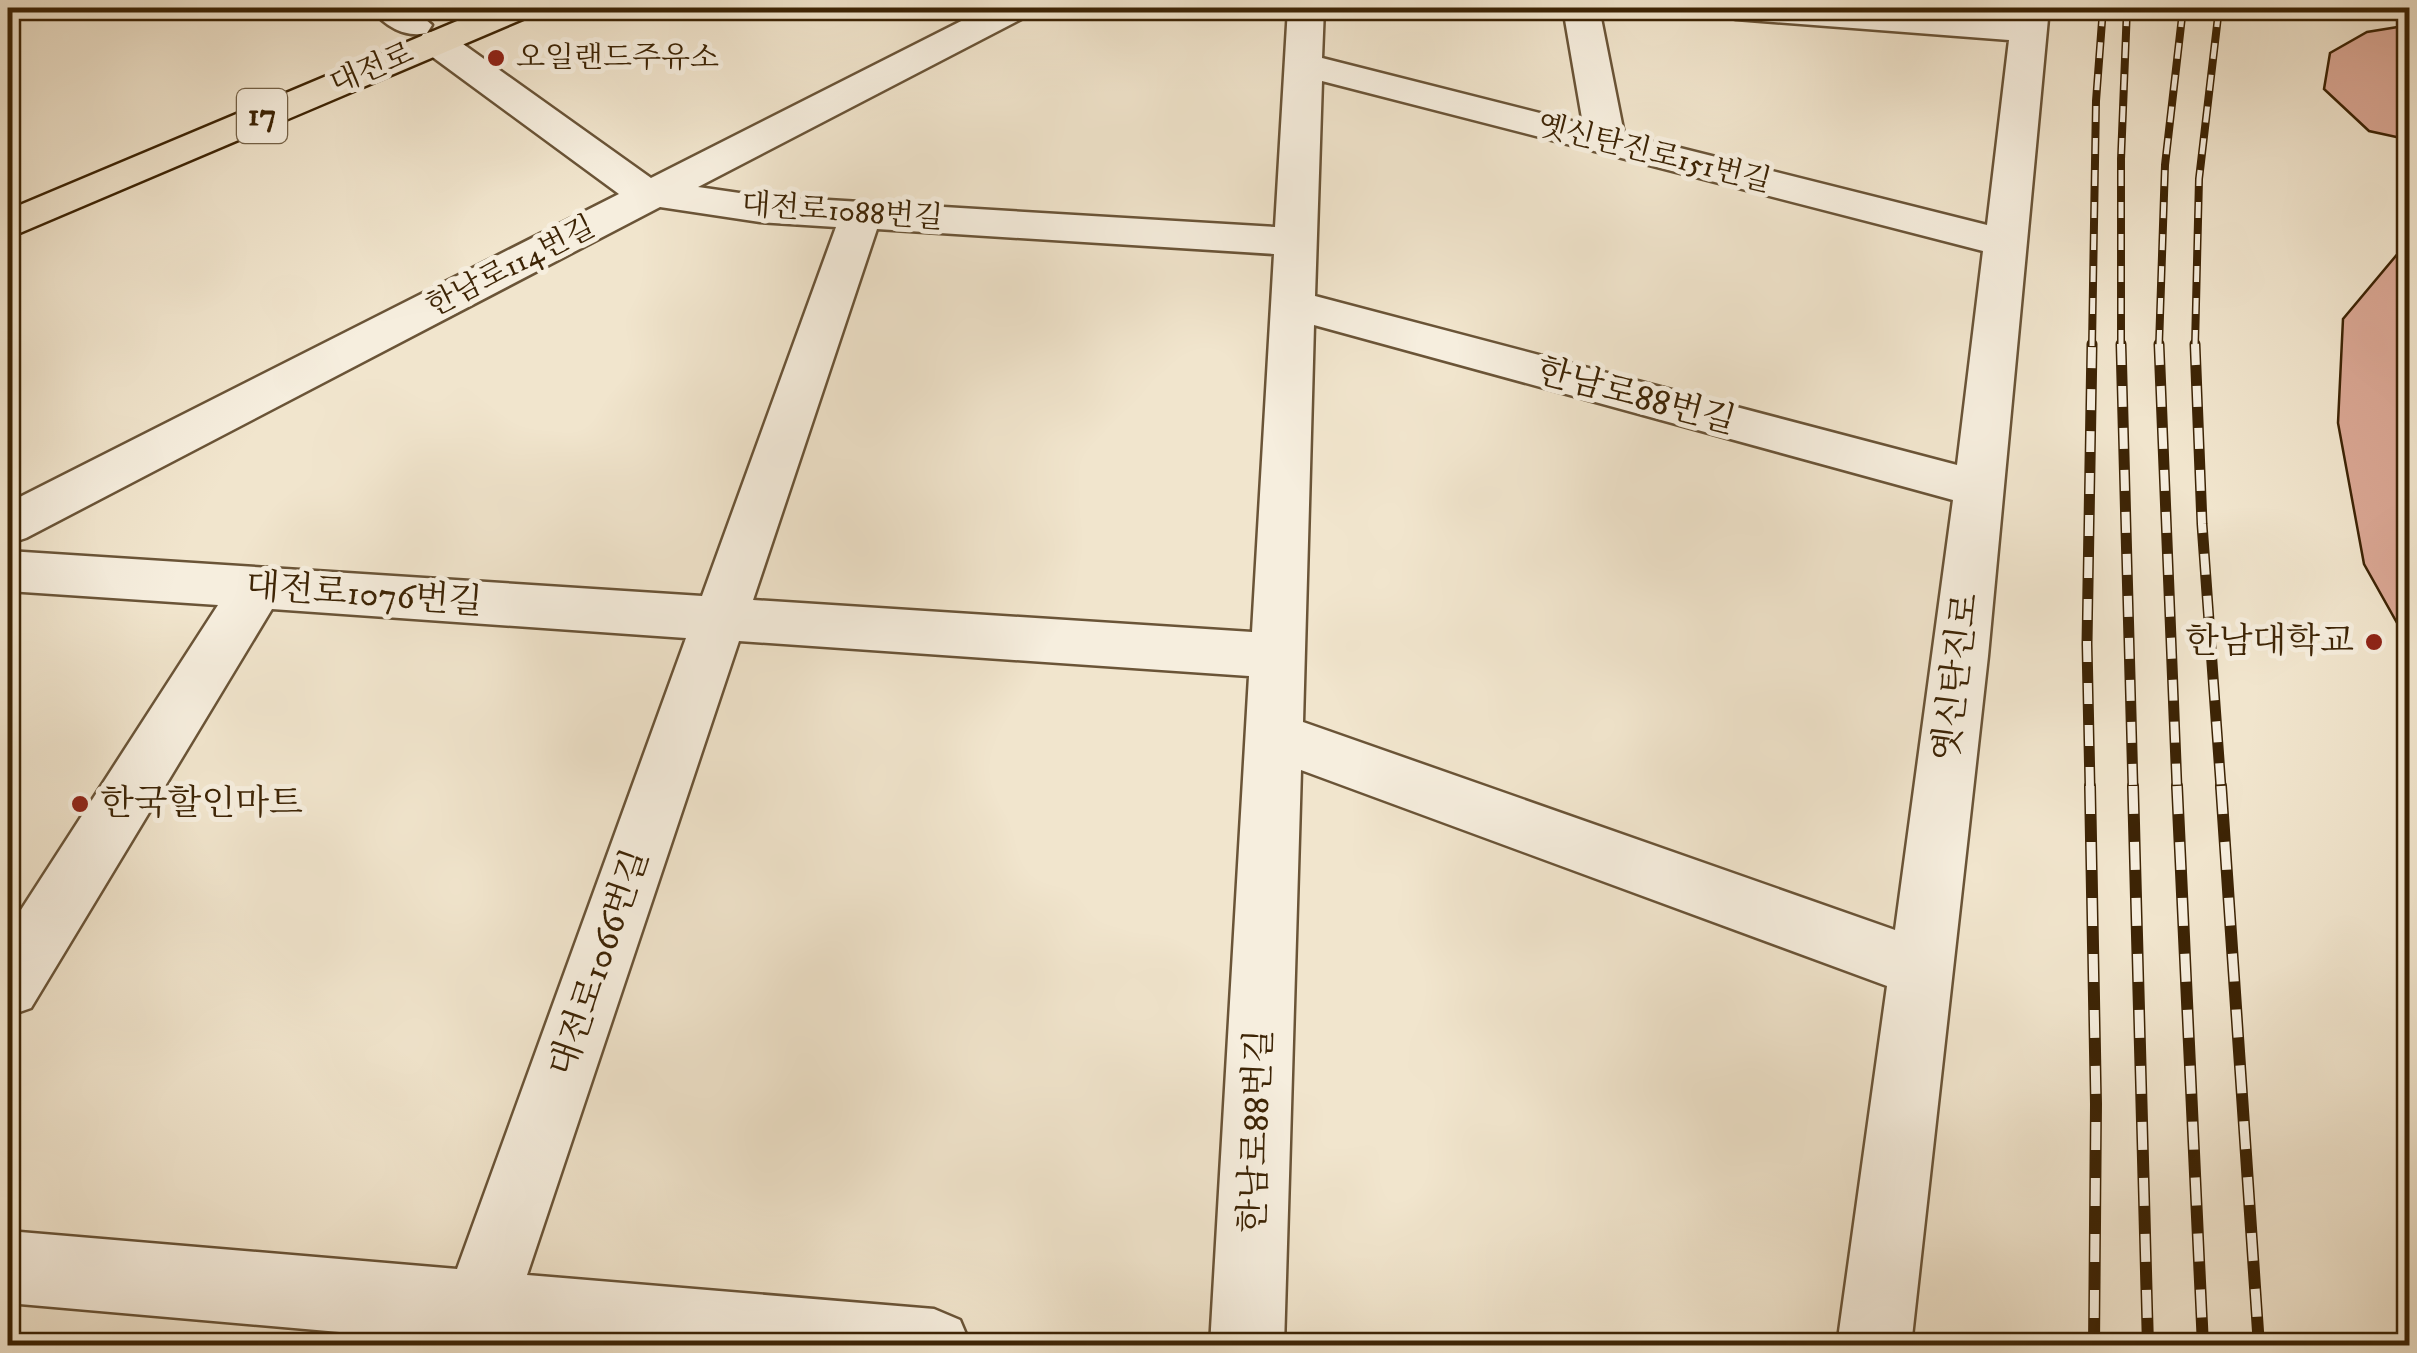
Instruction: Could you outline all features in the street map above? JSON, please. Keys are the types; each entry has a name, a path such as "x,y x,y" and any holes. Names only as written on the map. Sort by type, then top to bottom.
{"main road":[{"name":"대전로","path":"8,195 424,20 516,8"},
{"name":"대전로","path":"8,225 424,20"}],"street":[{"name":"한남로114번길","path":"8,525 1014,8"},
{"name":"한남로88번길","path":"1247,1346 1306,8"},
{"path":"1581,8 1606,142"},
{"path":"1736,8 2029,19"},
{"name":"옛신탄진로","path":"1874,1346 1922,969 2029,19"},
{"name":"대전로1088번길","path":"424,20 628,183 654,194 760,209 1296,242"},
{"name":"옛신탄진로151번길","path":"1304,65 2005,243"},
{"path":"720,619 862,214"},
{"name":"한남로88번길","path":"1293,305 1978,489"},
{"name":"대전로1076번길","path":"8,571 1277,656"},
{"path":"8,986 257,588"},
{"name":"대전로1066번길","path":"480,1306 720,619"},
{"path":"1274,736 1922,969"},
{"path":"8,1267 934,1346"}],"building":[{"path":"2410,25 2410,140 2369,131 2324,89 2330,53 2367,32"},
{"path":"2410,239 2410,646 2364,564 2338,423 2343,319"}],"railway":[{"path":"2092,346 2096,101 2103,8"},
{"path":"2121,344 2121,159 2127,8"},
{"path":"2159,345 2165,165 2183,8"},
{"path":"2195,345 2199,179 2219,8"},
{"path":"2090,788 2087,644 2092,344"},
{"path":"2121,344 2133,788"},
{"path":"2159,345 2177,788"},
{"path":"2195,345 2202,524 2221,788"},
{"path":"2090,786 2096,1104 2094,1346"},
{"path":"2133,786 2148,1346"},
{"path":"2177,786 2203,1346"},
{"path":"2221,786 2259,1346"}],"place":[{"name":"오일랜드주유소","path":"496,58"},
{"name":"한남대학교","path":"2374,642"},
{"name":"한국할인마트","path":"80,804"}]}
